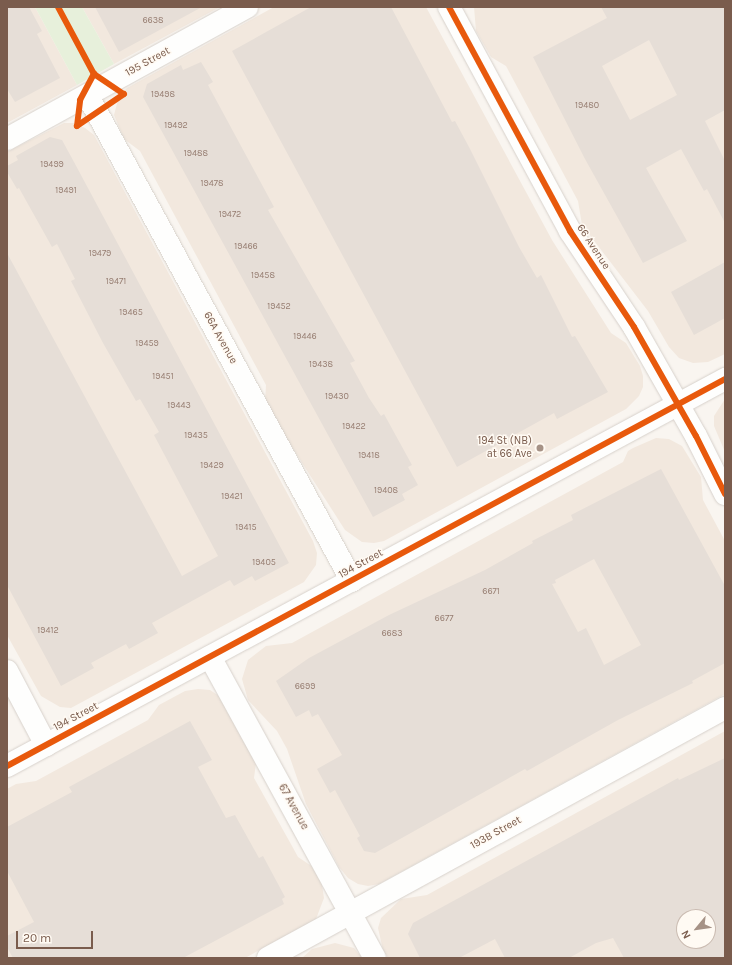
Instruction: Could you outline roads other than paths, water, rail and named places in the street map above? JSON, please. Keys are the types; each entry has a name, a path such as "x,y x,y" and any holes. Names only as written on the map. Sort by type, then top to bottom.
{"street":[{"name":"195 Street","path":"7,139 88,96 247,7"},
{"name":"66 Avenue","path":"450,7 570,231 634,327 678,404 725,494"},
{"name":"66A Avenue","path":"88,96 352,581"},
{"name":"194 Street","path":"7,766 725,379"},
{"name":"67 Avenue","path":"210,657 375,958"},
{"path":"7,671 46,745"},
{"name":"193B Street","path":"268,958 725,708"}],"place":[{"name":"194 St (NB) at 66 Ave","path":"540,448"}]}
